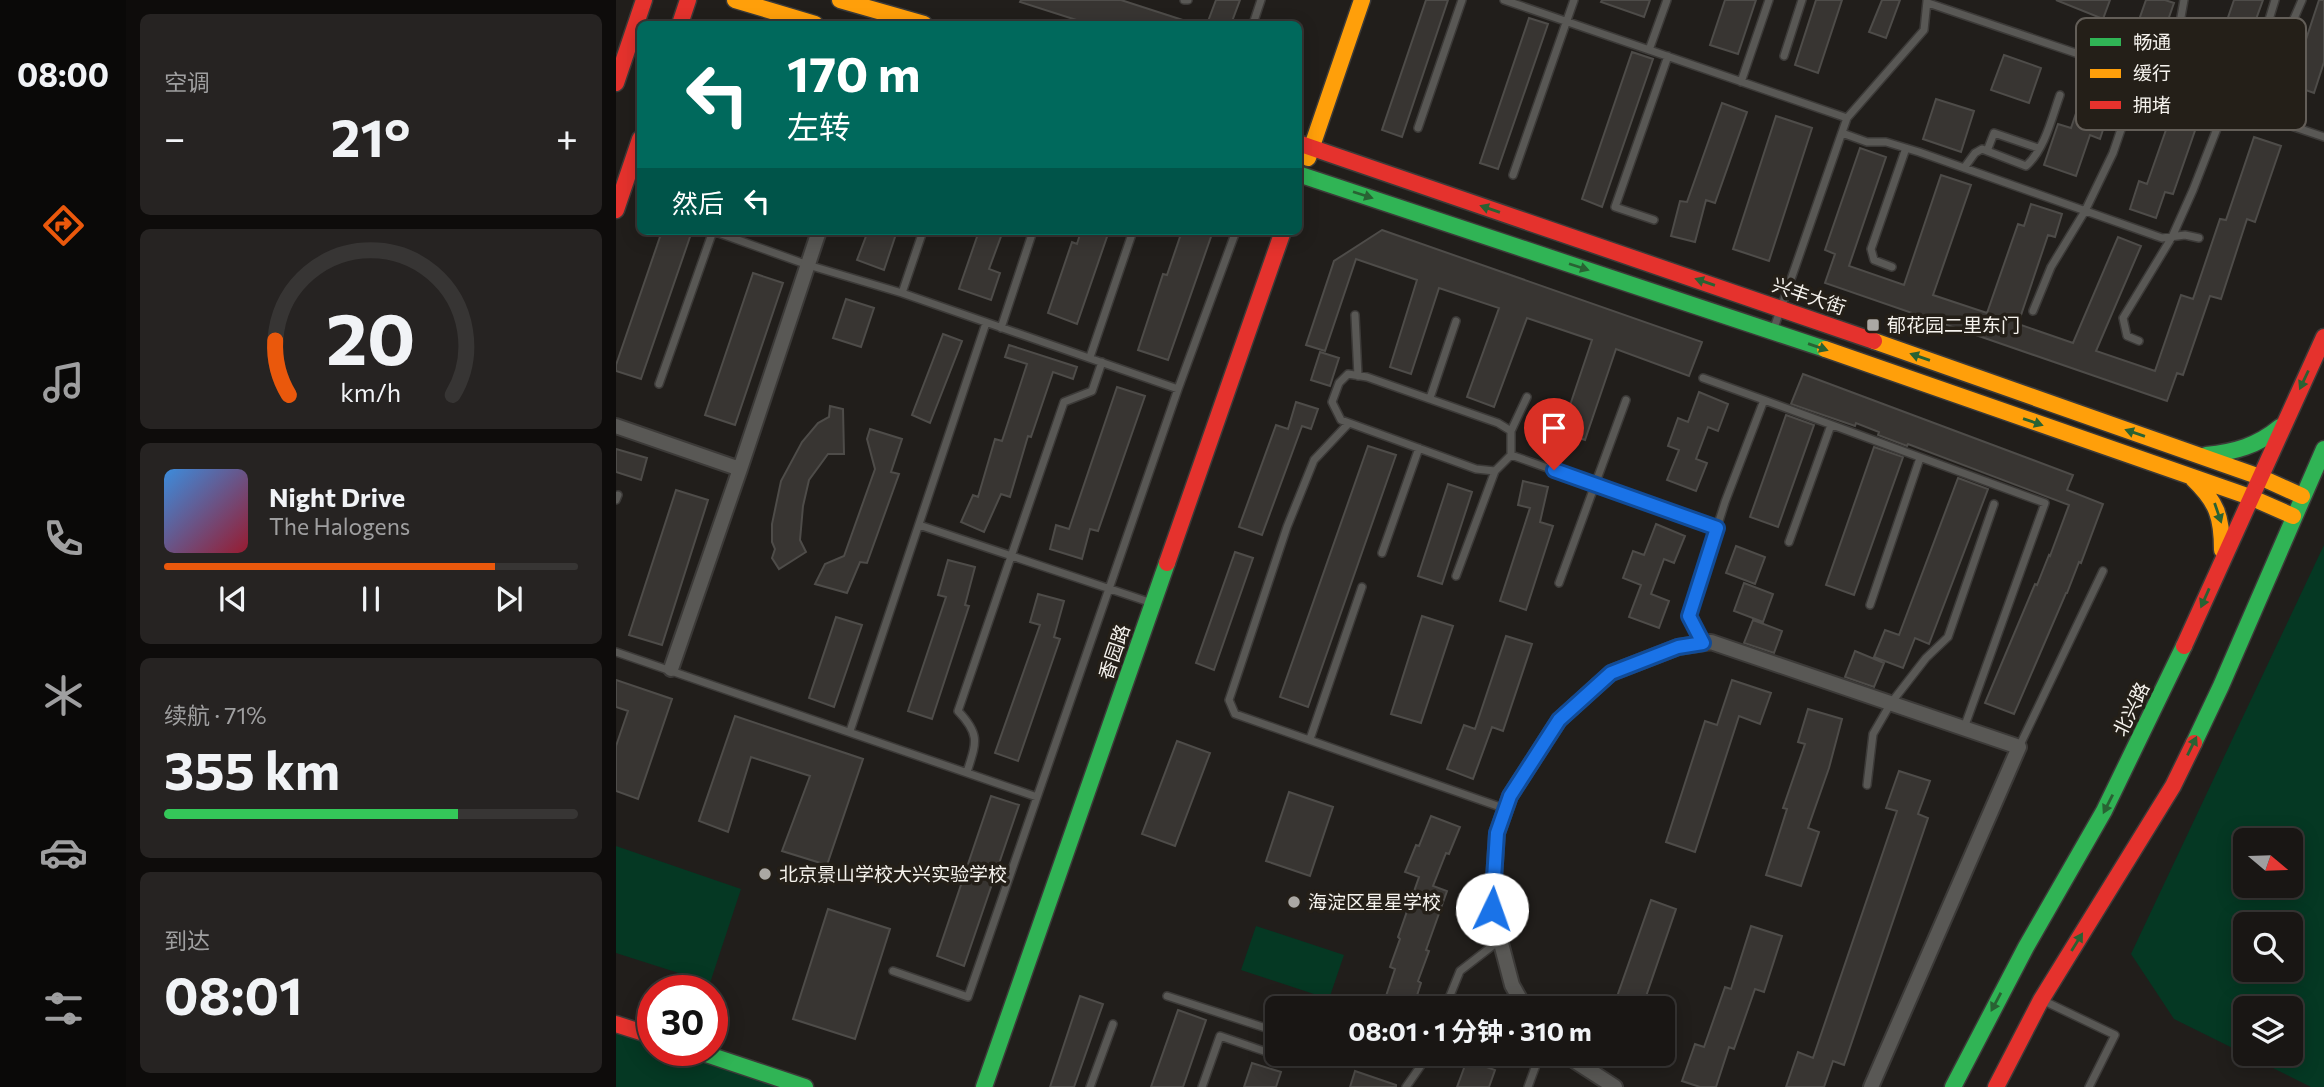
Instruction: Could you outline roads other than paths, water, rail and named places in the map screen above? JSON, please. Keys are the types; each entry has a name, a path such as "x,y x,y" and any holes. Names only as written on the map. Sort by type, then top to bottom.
{"main road":[{"path":"616,83 644,0"},
{"path":"681,21 688,0"},
{"path":"735,0 805,21"},
{"path":"840,0 914,21"},
{"path":"1302,165 1305,145 1362,0"},
{"name":"兴丰大街","path":"1305,145 2199,455 2260,477 2302,496"},
{"path":"616,210 637,148"},
{"path":"1302,179 1773,331 2250,497 2293,516"},
{"name":"香园路","path":"985,1087 1282,235"},
{"name":"北兴路","path":"1953,1087 2025,947 2104,811 2152,715 2324,337"},
{"path":"2199,455 2239,450 2263,442 2284,424"},
{"path":"1996,1087 2041,1000 2173,786 2221,686 2324,449"},
{"path":"2189,476 2219,507 2222,560"},
{"path":"616,1024 637,1031"},
{"path":"728,1061 805,1087"}],"street":[{"path":"671,669 818,235"},
{"path":"616,426 740,469"},
{"path":"1518,996 1512,985 1492,909 1497,833 1510,796 1559,720 1611,673 1678,647 1711,642 2019,747 1871,1087"},
{"path":"1583,1066 1615,1087"}],"lane":[{"path":"1254,21 1261,0"},
{"path":"1418,128 1462,0"},
{"path":"1504,0 1846,118"},
{"path":"1513,174 1574,0"},
{"path":"1649,50 1667,0"},
{"path":"1741,82 1769,0"},
{"path":"1784,56 1802,0"},
{"path":"2181,18 2183,0"},
{"path":"2270,18 2275,0"},
{"path":"2295,18 2301,0"},
{"path":"1773,331 1846,118 1924,30 1927,2 2076,53"},
{"path":"1654,220 1615,207 1668,57"},
{"path":"1964,168 1975,153 1982,149 2026,166 2038,148 2060,94"},
{"path":"2033,311 2051,267 2085,211 2113,153 2121,130"},
{"path":"2139,341 2127,336 2123,318 2172,237 2216,130"},
{"path":"2303,130 2324,137"},
{"path":"1842,132 1867,142 1886,142 1906,148 2162,238 2185,235 2199,238"},
{"path":"1987,151 1994,133 2038,148"},
{"path":"1892,267 1874,260 1871,248 1906,148"},
{"path":"659,384 712,235"},
{"path":"724,235 808,265 902,293 1178,389"},
{"path":"902,293 922,235"},
{"path":"1001,328 1032,235"},
{"path":"1090,358 1132,235"},
{"path":"892,971 968,997 1178,389 1235,235"},
{"path":"1355,315 1358,376"},
{"path":"1430,398 1456,321"},
{"path":"850,731 986,323"},
{"path":"967,772 976,743 970,724 958,711 1064,402 1091,391 1102,362"},
{"path":"1495,471 1476,468 1348,424 1341,420 1332,402 1339,383 1348,374 1358,376 1498,422 1511,430"},
{"path":"1703,378 2045,503 1964,728"},
{"path":"1456,576 1495,471 1511,455 1511,430 1527,397"},
{"path":"1559,583 1626,400"},
{"path":"1703,643 1689,616 1763,400"},
{"path":"1348,424 1314,460 1287,527 1229,700 1235,714 1506,809"},
{"path":"1789,542 1831,425"},
{"path":"1382,553 1419,448"},
{"path":"1511,455 1717,528"},
{"path":"1870,605 1920,458"},
{"path":"1867,785 1873,734 1891,703 1926,658 1948,638 1994,504"},
{"path":"919,525 1153,603"},
{"path":"2019,747 2103,571"},
{"path":"1310,739 1362,587"},
{"path":"616,652 1037,797"},
{"path":"1450,996 1460,971 1500,940"},
{"path":"1167,996 1265,1028"},
{"path":"2041,1000 2115,1034 2089,1087"},
{"path":"1090,1087 1113,1024"},
{"path":"1202,1087 1220,1036 1265,1051"},
{"path":"1406,1087 1421,1066"},
{"path":"1528,1087 1536,1066"}],"place":[{"name":"郁花园二里东门","path":"1873,325"},
{"name":"北京景山学校大兴实验学校","path":"765,874"},
{"name":"海淀区星星学校","path":"1294,902"}]}
